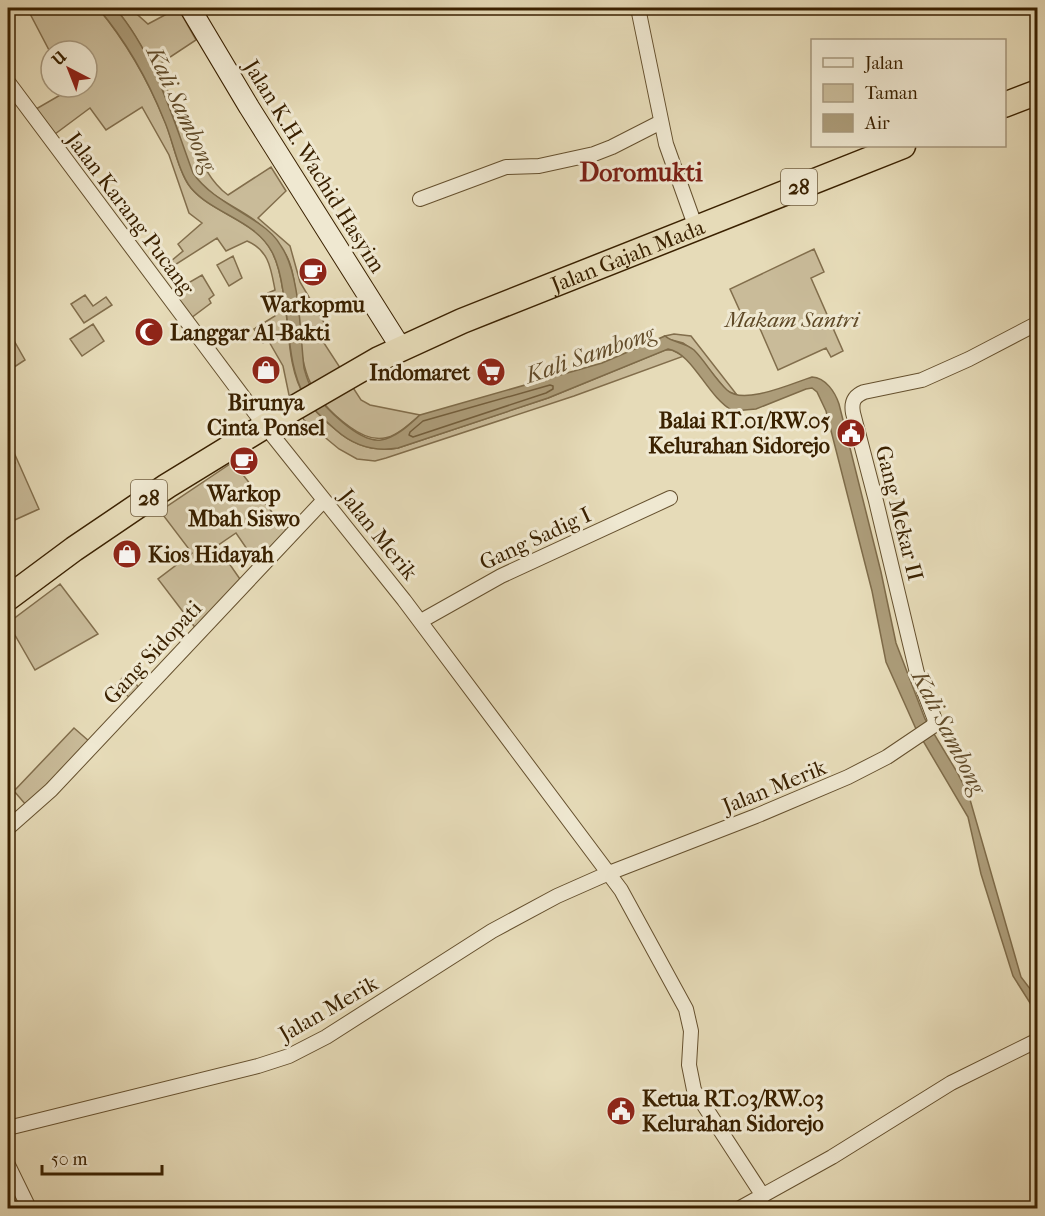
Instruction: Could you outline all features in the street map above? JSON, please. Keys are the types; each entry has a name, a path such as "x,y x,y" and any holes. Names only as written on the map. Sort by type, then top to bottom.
{"highway":[{"path":"1006,105 1038,92"},
{"name":"Jalan Gajah Mada","path":"265,426 355,372 401,348 462,321 900,147"},
{"name":"28","path":"8,598 112,522 265,426"}],"street":[{"name":"Jalan K.H. Wachid Hasyim","path":"190,8 401,348"},
{"path":"638,8 661,122 671,159 696,228"},
{"name":"Jalan Karang Pucang","path":"8,82 265,426"},
{"path":"420,199 506,168 539,166 594,154 661,122"},
{"name":"Gang Mekar II","path":"933,726 935,720 917,673 853,413 853,403 857,396 864,392 922,381 1038,323"},
{"name":"Jalan Merik","path":"265,426 421,621 627,900 686,1009 691,1031 689,1065 694,1090 763,1196"},
{"name":"Gang Sadig I","path":"421,621 501,576 670,498"},
{"name":"Gang Sidopati","path":"8,828 51,790 324,500"},
{"name":"Jalan Merik","path":"8,1128 258,1066 289,1056 352,1022 510,921 557,896 609,873 820,790 887,758 933,726"},
{"path":"740,1209 832,1157 951,1083 1038,1040"},
{"path":"8,1165 29,1209"}],"green space":[{"path":"27,8 98,8 109,21 128,49 152,93 188,184 208,202 255,231 272,252 278,266 292,359 299,385 315,411 343,436 357,444 381,449 398,448 548,398 665,350 672,350 684,356 574,396 386,458 375,461 357,459 339,449 304,420 289,395 283,366 268,340 263,343 254,329 275,316 268,293 275,290 272,275 268,261 260,249 247,241 226,251 217,238 167,270 164,267 183,251 178,244 202,223 189,213 169,155 142,107 106,130 90,108 55,134 36,109 53,99 99,99 99,39 43,39"},
{"path":"115,8 130,8 148,24 178,8 196,40 155,67 202,163 214,181 228,195 271,167 286,191 258,218 290,246 300,282 329,331 320,337 361,400 370,405 420,415 403,429 387,438 370,438 350,427 320,400 306,371 302,355 294,282 286,255 255,220 208,191 194,175 156,76 141,46"},
{"name":"Makam Santri","path":"814,249 824,272 811,278 843,351 831,357 826,348 778,370 754,315 744,320 730,289"},
{"path":"233,256 242,278 229,286 217,265"},
{"path":"202,275 214,295 209,299 211,303 191,318 171,293"},
{"path":"85,295 93,306 106,297 112,305 84,323 71,304"},
{"path":"93,324 104,341 82,356 70,339"},
{"path":"8,330 25,360 8,371"},
{"path":"674,334 691,336 737,395 727,391 693,350 665,336"},
{"path":"8,439 39,509 8,523 8,466 15,463 8,446"},
{"path":"233,462 289,534 258,565 236,533 217,546 242,582 197,630 158,579 192,553 160,511"},
{"path":"60,584 98,634 35,670 8,623"},
{"path":"127,673 140,689 131,699 116,685"},
{"path":"74,728 90,742 26,805 14,791"}],"water":[{"path":"98,8 115,8 141,45 161,86 193,173 199,181 214,195 261,225 279,243 287,258 296,288 304,368 309,384 333,414 363,436 372,439 387,439 420,415 602,363 665,336 694,350 722,385 734,394 744,396 768,392 812,377 822,380 829,386 839,404 881,572 896,643 925,719 969,796 1021,977 1037,998 1037,1014 1013,976 981,874 968,817 916,729 886,662 872,591 826,411 817,392 812,388 806,389 756,409 733,411 715,396 685,358 668,349 548,398 398,448 381,449 357,444 343,436 315,411 299,385 292,358 278,266 272,252 255,232 200,197 186,181 158,105 127,47"}],"place":[{"name":"Warkopmu","path":"313,272"},
{"name":"Langgar Al-Bakti","path":"149,332"},
{"name":"Birunya Cinta Ponsel","path":"266,370"},
{"name":"Indomaret","path":"491,372"},
{"name":"Balai RT.01/RW.05 Kelurahan Sidorejo","path":"851,433"},
{"name":"Warkop Mbah Siswo","path":"244,461"},
{"name":"Kios Hidayah","path":"127,554"},
{"name":"Ketua RT.03/RW.03 Kelurahan Sidorejo","path":"621,1111"}],"district":[{"name":"Doromukti","path":"641,172"}],"water label":[{"name":"Kali Sambong","path":"182,109"},
{"name":"Kali Sambong","path":"590,354"},
{"name":"Kali Sambong","path":"949,732"}]}
